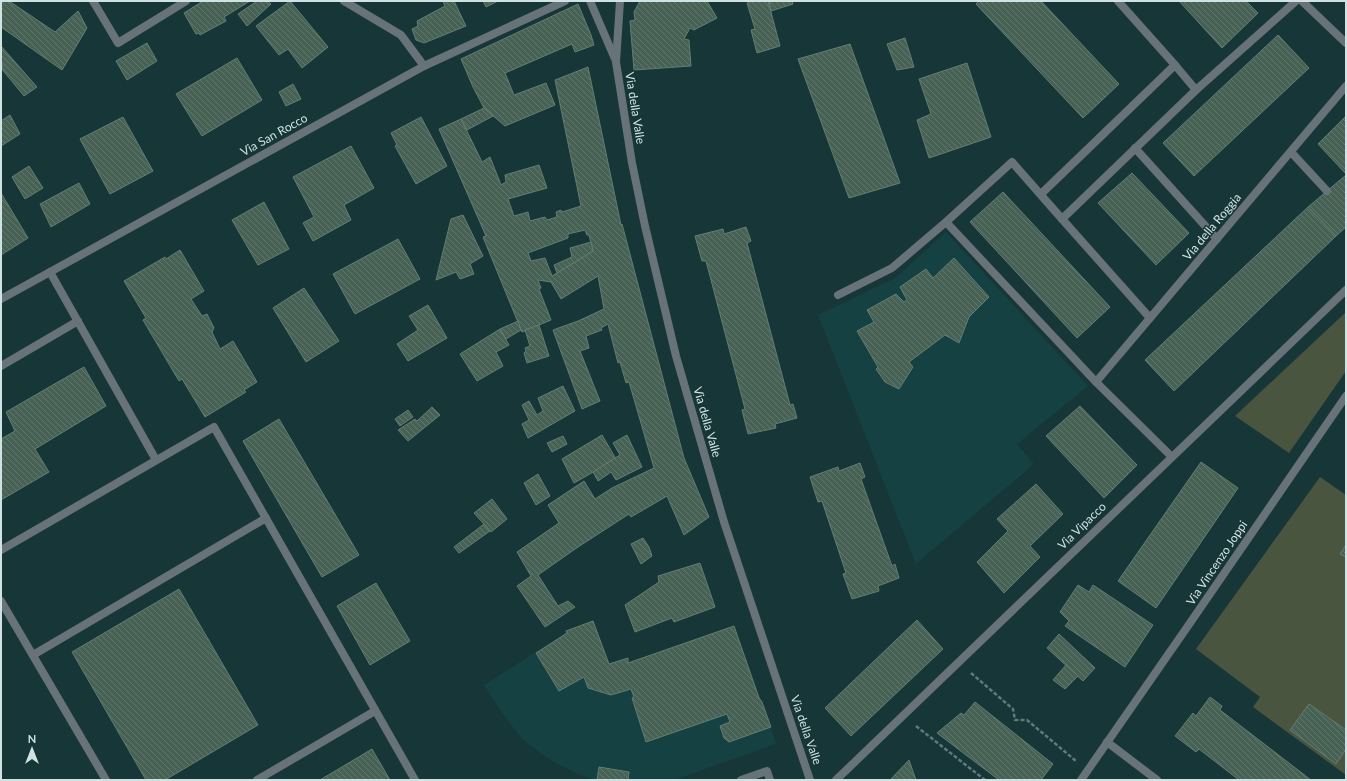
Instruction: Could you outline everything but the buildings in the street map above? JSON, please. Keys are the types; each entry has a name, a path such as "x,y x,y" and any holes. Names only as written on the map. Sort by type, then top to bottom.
{"street":[{"path":"93,1 118,43 186,1"},
{"path":"344,1 401,36 424,66"},
{"name":"Via San Rocco","path":"1,299 424,66 564,1"},
{"name":"Via della Valle","path":"590,1 616,62"},
{"name":"Via della Valle","path":"620,1 616,62 632,163 644,226 676,356 724,522 810,780"},
{"path":"1118,1 1196,90"},
{"path":"1062,219 1196,90 1296,1"},
{"path":"1302,1 1346,43"},
{"path":"1040,194 1175,65"},
{"name":"Via della Roggia","path":"1096,382 1346,86"},
{"path":"1135,148 1217,240"},
{"path":"1291,152 1327,191"},
{"path":"838,295 892,268 946,222 1012,162 1150,318"},
{"path":"946,222 1096,382 1172,457"},
{"path":"50,272 156,460"},
{"name":"Via Vipacco","path":"836,780 1346,290"},
{"path":"1,366 78,321"},
{"name":"Via Vincenzo Joppi","path":"1081,780 1346,396"},
{"path":"1,550 214,427 415,780"},
{"path":"33,655 266,518"},
{"path":"1,600 106,780"},
{"path":"257,780 376,711"},
{"path":"1107,742 1157,780"},
{"path":"742,780 767,771 770,780"}],"path":[{"path":"958,662 1013,709 1015,720 1027,720 1088,771"},
{"path":"903,716 985,780"}],"shaded area":[{"path":"946,232 1088,386 1017,444 1034,464 916,564 818,315 895,278"},
{"path":"593,621 609,663 628,658 629,663 734,626 776,744 674,780 595,780 577,774 550,760 522,739 502,713 484,685 566,633 566,631"}],"green space":[{"path":"1346,312 1346,371 1289,453 1235,416"},
{"path":"1320,477 1346,495 1346,775 1253,707 1260,697 1196,649"}]}
